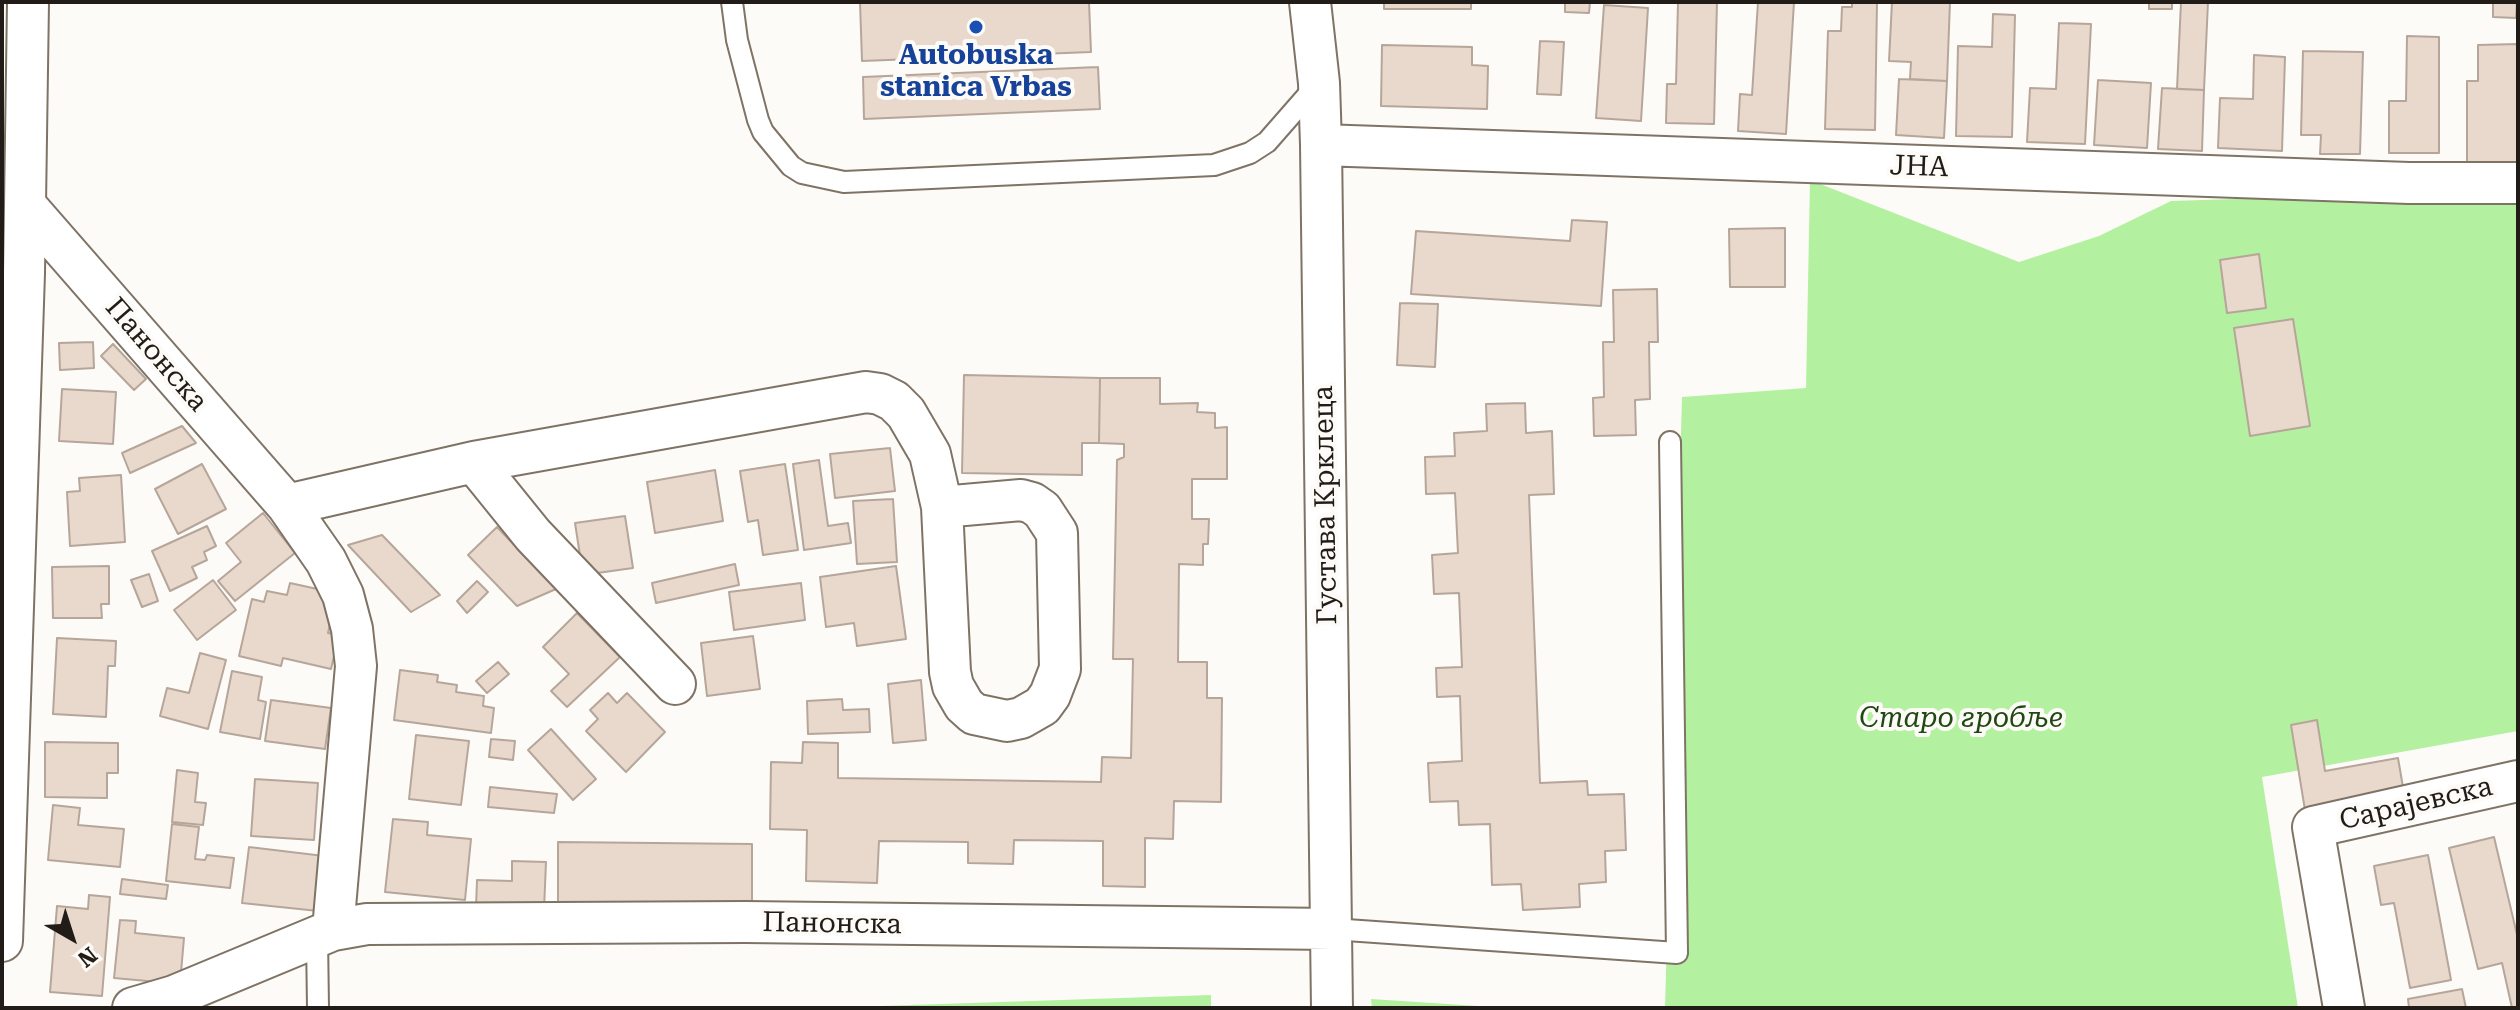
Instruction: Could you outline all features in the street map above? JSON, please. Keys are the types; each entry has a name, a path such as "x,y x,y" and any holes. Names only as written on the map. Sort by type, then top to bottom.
{"street":[{"path":"2,941 26,206 28,2"},
{"name":"Густава Крклеца","path":"1310,2 1319,83 1321,145 1332,1008"},
{"name":"ЈНА","path":"1321,145 2377,182 2518,183"},
{"name":"Панонска","path":"26,206 287,505 326,561 343,595 352,629 356,666 325,933"},
{"path":"287,505 474,462 866,392 880,394 894,401 920,434 930,454 942,507 953,686 964,705 974,714 1007,721 1021,718 1042,706 1060,669 1057,533 1042,510 1021,500 942,507"},
{"path":"474,462 533,535 675,684"},
{"name":"Сарајевска","path":"2344,1008 2313,827 2518,781"},
{"name":"Панонска","path":"133,1008 174,996 325,933 367,924 745,922 1332,929"}],"lane":[{"path":"732,2 737,40 763,132 791,166 802,173 844,182 1214,165 1250,153 1267,142 1319,83"},
{"path":"1332,929 1677,953 1670,442"},
{"path":"318,1008 325,933"}],"green space":[{"name":"Старо гробље","path":"1810,180 2019,262 2099,236 2171,201 2518,190 2518,731 2262,777 2298,1008 1665,1008 1682,397 1806,388"},
{"path":"1211,995 1211,1008 821,1008"},
{"path":"1371,999 1509,1008 1372,1008"}],"building":[{"name":"Autobuska stanica Vrbas","path":"860,2 1089,2 1091,52 862,61"},
{"path":"1384,2 1471,2 1471,9 1384,9"},
{"path":"1565,2 1590,2 1589,13 1565,12"},
{"path":"1678,2 1717,2 1714,124 1666,123 1667,84 1676,84"},
{"path":"1758,2 1794,2 1786,134 1738,131 1740,94 1752,95"},
{"path":"1852,2 1877,2 1875,130 1825,129 1828,31 1841,31 1842,7 1852,7"},
{"path":"1892,2 1950,2 1947,81 1910,79 1911,62 1889,61"},
{"path":"2149,2 2172,2 2172,9 2149,9"},
{"path":"2181,2 2208,2 2204,90 2177,89"},
{"path":"2493,2 2517,2 2516,18 2493,17"},
{"path":"1604,5 1648,8 1641,121 1596,118"},
{"path":"1993,14 2015,15 2012,137 1956,136 1958,46 1992,47"},
{"path":"2059,23 2091,24 2085,144 2027,142 2030,88 2056,89"},
{"path":"2407,36 2439,37 2439,153 2389,153 2389,101 2406,101"},
{"path":"1540,41 1564,42 1561,95 1537,94"},
{"path":"2518,44 2518,163 2467,163 2467,81 2478,81 2478,45"},
{"path":"1382,45 1472,47 1472,65 1488,66 1487,109 1381,106"},
{"path":"2303,51 2363,52 2360,154 2320,154 2321,135 2301,135"},
{"path":"2254,55 2285,57 2282,151 2218,148 2220,98 2253,99"},
{"path":"1098,67 1100,109 864,119 863,77"},
{"path":"1899,79 1947,81 1944,138 1896,135"},
{"path":"2098,80 2151,83 2147,148 2094,145"},
{"path":"2162,88 2204,90 2202,151 2158,149"},
{"path":"1572,220 1607,222 1601,306 1411,294 1416,231 1570,241"},
{"path":"1785,228 1785,287 1730,287 1729,229"},
{"path":"2259,254 2266,308 2227,313 2220,260"},
{"path":"1657,289 1658,342 1649,342 1650,399 1635,400 1636,435 1594,436 1593,398 1604,397 1603,342 1614,342 1613,290"},
{"path":"1400,303 1438,304 1435,367 1397,365"},
{"path":"2293,319 2310,426 2250,436 2234,328"},
{"path":"93,342 94,368 60,370 59,343"},
{"path":"113,344 146,379 134,390 101,356"},
{"path":"964,375 1100,378 1099,443 1082,443 1082,475 962,473"},
{"path":"1100,378 1160,378 1160,404 1198,403 1197,412 1215,413 1215,428 1227,427 1227,479 1192,479 1192,519 1209,519 1208,544 1203,544 1203,565 1179,564 1178,662 1207,662 1207,698 1222,698 1221,802 1174,801 1173,839 1145,838 1145,887 1103,886 1103,841 1014,840 1013,864 968,863 968,842 879,841 877,883 806,881 807,830 770,829 771,762 802,763 803,742 838,743 838,778 1101,782 1102,757 1131,758 1133,659 1113,659 1117,460 1124,457 1124,444 1099,443"},
{"path":"62,389 116,392 113,444 59,441"},
{"path":"1525,403 1526,433 1552,431 1554,494 1529,495 1540,783 1587,781 1588,795 1624,794 1626,850 1605,851 1606,882 1579,884 1580,907 1523,910 1521,884 1492,885 1490,824 1459,825 1458,801 1430,802 1428,763 1462,761 1460,696 1437,697 1436,668 1462,667 1459,593 1434,594 1432,555 1458,553 1455,493 1426,494 1425,457 1455,456 1454,433 1487,431 1486,404"},
{"path":"182,426 196,443 130,473 122,453"},
{"path":"890,448 895,491 835,498 830,454"},
{"path":"819,460 828,526 848,523 851,543 804,550 793,464"},
{"path":"202,464 226,509 178,534 155,489"},
{"path":"785,464 798,550 763,555 758,520 748,522 740,471"},
{"path":"715,470 723,521 655,533 647,482"},
{"path":"121,475 125,542 70,546 67,492 80,491 79,478"},
{"path":"893,499 897,562 857,564 853,501"},
{"path":"263,513 295,553 235,601 218,581 241,562 226,543"},
{"path":"625,516 633,568 583,575 575,523"},
{"path":"207,526 216,546 204,552 207,560 192,567 197,578 170,591 152,551"},
{"path":"497,527 556,589 517,606 468,555"},
{"path":"382,535 440,595 411,612 348,545"},
{"path":"735,564 739,585 656,603 652,583"},
{"path":"109,566 109,604 101,604 102,618 53,618 52,567"},
{"path":"896,566 906,639 857,646 854,623 826,627 820,577"},
{"path":"149,574 158,601 142,607 131,580"},
{"path":"213,580 236,610 197,640 174,610"},
{"path":"477,581 488,592 467,613 457,601"},
{"path":"290,583 331,592 335,602 328,633 339,635 331,669 283,658 281,666 239,656 252,599 264,602 267,591 287,595"},
{"path":"801,583 805,620 734,630 729,592"},
{"path":"577,613 620,657 567,707 551,691 569,674 543,647"},
{"path":"753,636 760,689 707,696 701,643"},
{"path":"57,638 116,641 115,666 108,666 106,717 53,714"},
{"path":"200,653 226,660 208,729 160,716 167,688 189,693"},
{"path":"498,662 509,674 487,693 476,681"},
{"path":"400,670 438,675 437,682 457,685 456,692 484,696 483,706 494,708 491,733 394,720"},
{"path":"232,671 262,677 258,700 266,702 260,739 220,732"},
{"path":"921,680 926,740 893,743 888,684"},
{"path":"608,693 617,703 627,693 665,732 626,772 586,731 598,719 590,710"},
{"path":"842,699 843,710 869,709 870,732 808,734 807,701"},
{"path":"271,700 331,708 325,749 265,741"},
{"path":"2317,720 2325,771 2398,758 2404,793 2305,810 2291,725"},
{"path":"551,729 596,779 573,800 528,750"},
{"path":"416,735 469,741 461,805 409,799"},
{"path":"491,739 515,741 513,760 489,757"},
{"path":"45,742 118,743 118,773 107,773 107,798 45,797"},
{"path":"177,770 198,773 195,802 206,803 203,825 172,822"},
{"path":"255,779 318,783 314,840 251,836"},
{"path":"490,787 557,794 554,813 488,807"},
{"path":"53,805 80,808 78,825 124,829 120,867 48,860"},
{"path":"393,819 428,822 427,835 471,839 465,900 385,892"},
{"path":"172,824 199,827 195,859 205,860 207,855 234,858 230,888 166,881"},
{"path":"2494,837 2518,939 2518,1008 2512,1008 2502,963 2478,969 2449,848"},
{"path":"558,842 752,844 752,904 558,903"},
{"path":"249,847 324,856 318,911 242,903"},
{"path":"2428,855 2451,980 2410,988 2394,903 2381,905 2374,866"},
{"path":"512,861 546,862 544,910 476,907 477,880 512,881"},
{"path":"122,879 168,885 166,899 120,894"},
{"path":"89,895 110,897 102,996 50,992 57,906 88,909"},
{"path":"120,920 136,921 135,933 184,938 180,984 114,978"},
{"path":"2462,989 2466,1008 2409,1008 2408,999"}],"place":[{"name":"Autobuska stanica Vrbas","path":"976,27"}]}
